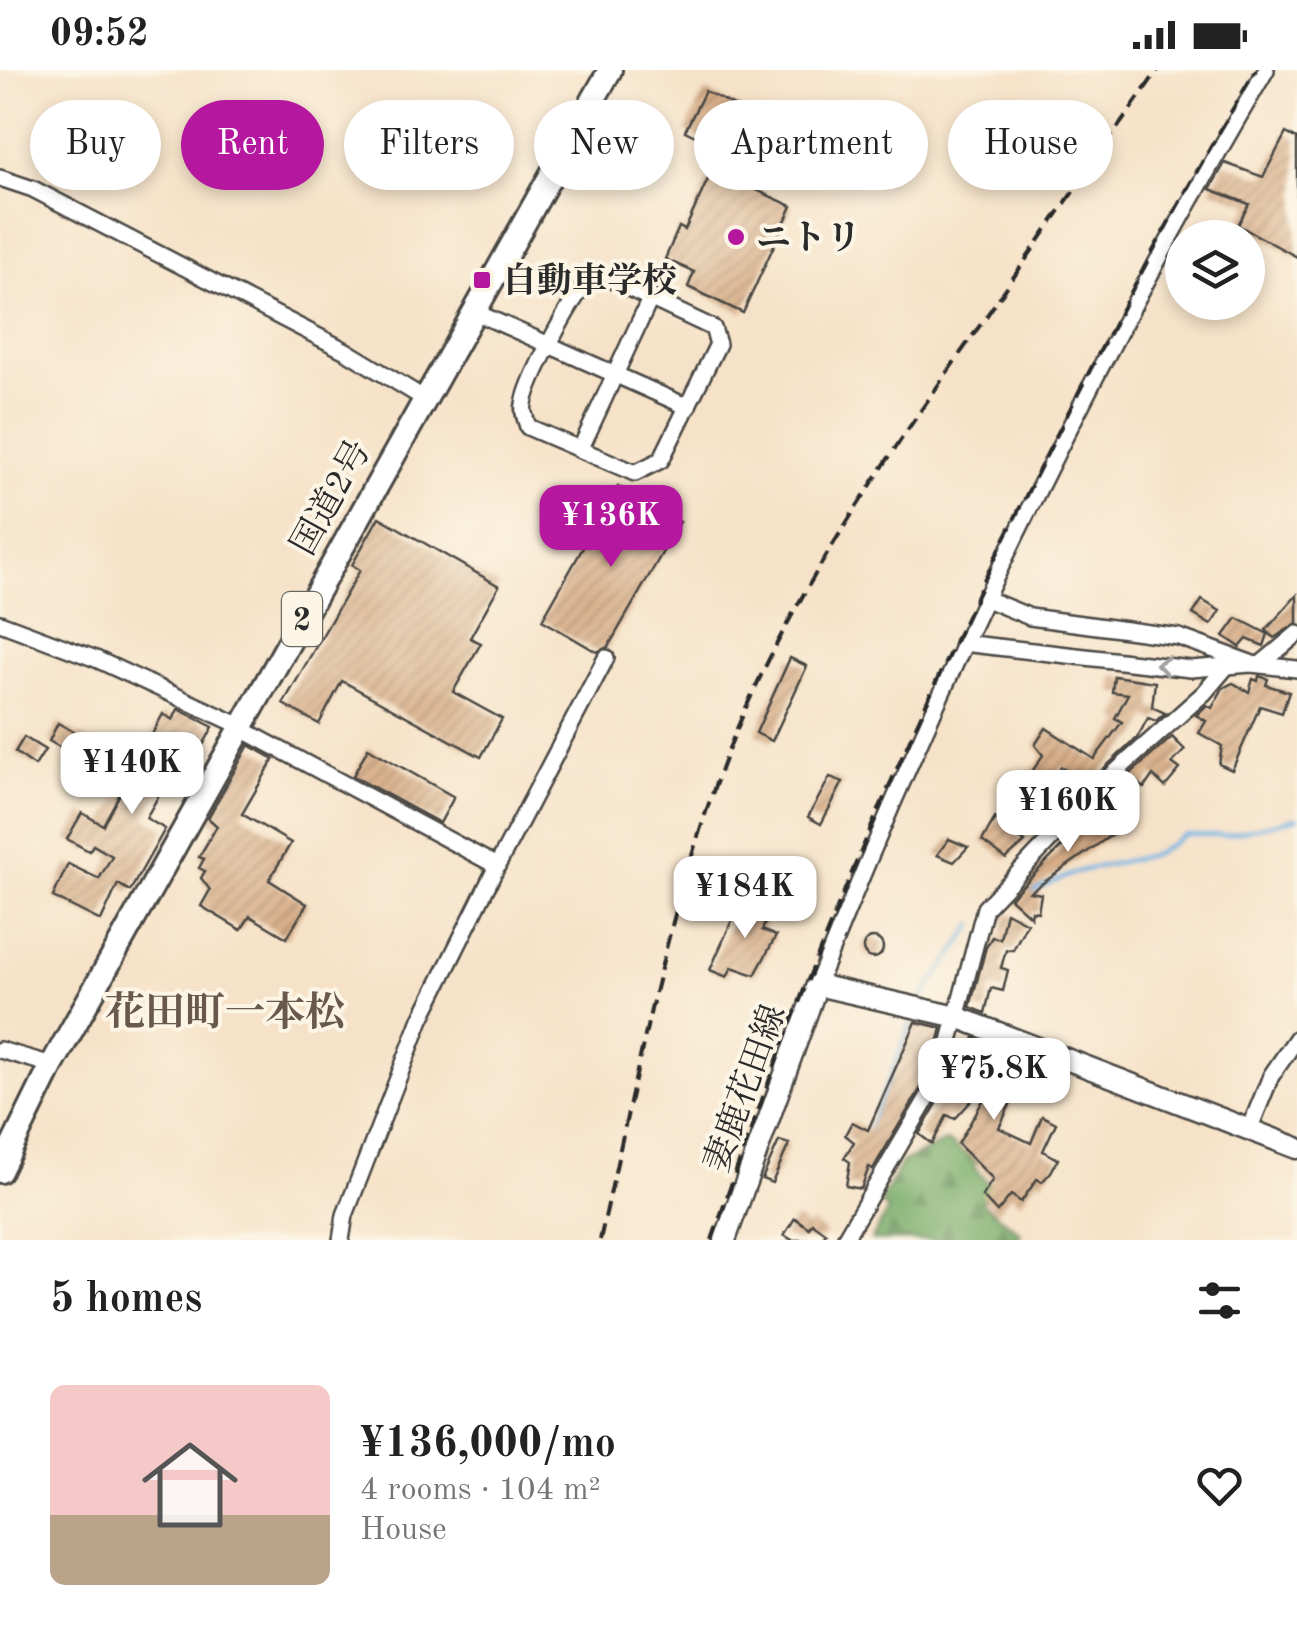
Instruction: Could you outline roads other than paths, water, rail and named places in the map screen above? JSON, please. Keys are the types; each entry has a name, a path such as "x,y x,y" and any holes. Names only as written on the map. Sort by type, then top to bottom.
{"highway":[{"name":"国道2号","path":"0,1171 52,1065 610,70"}],"main road":[{"name":"妻鹿花田線","path":"725,1240 817,985 957,1018 1297,1148"}],"street":[{"path":"817,985 888,809 962,642 1100,361 1266,70"},
{"path":"0,178 33,190 346,350 425,399"},
{"path":"605,276 713,328 718,344 662,460 635,473 528,427 523,407 549,349 577,290 591,277 605,276"},
{"path":"580,450 651,297"},
{"path":"474,312 549,349 688,407"},
{"path":"984,598 1030,617 1179,637 1256,664"},
{"path":"1052,652 1058,622"},
{"path":"0,623 96,660 241,727 497,866"},
{"path":"1256,664 1297,634"},
{"path":"962,642 1192,668 1256,664 1297,669"},
{"path":"341,1240 345,1216 421,1018 606,658"},
{"path":"844,1240 941,1074 985,908 1111,776 1204,693 1227,666"},
{"path":"1249,1130 1271,1076 1297,1038"},
{"path":"0,1050 52,1065"}],"waterway":[{"path":"1028,893 1080,871 1156,854 1184,835 1226,835 1297,818"},
{"path":"996,907 1015,899"},
{"path":"920,1001 974,924"},
{"path":"868,1131 914,1016"},
{"path":"866,1189 874,1165"}],"railway":[{"path":"600,1240 670,931 707,810 750,699 801,598 860,502 1158,70"},
{"path":"712,1240 788,1030 918,722 1013,521 1133,288 1256,70"}],"place":[{"name":"ニトリ","path":"736,237"},
{"name":"自動車学校","path":"482,280"}],"district":[{"name":"花田町一本松","path":"225,1011"}]}
